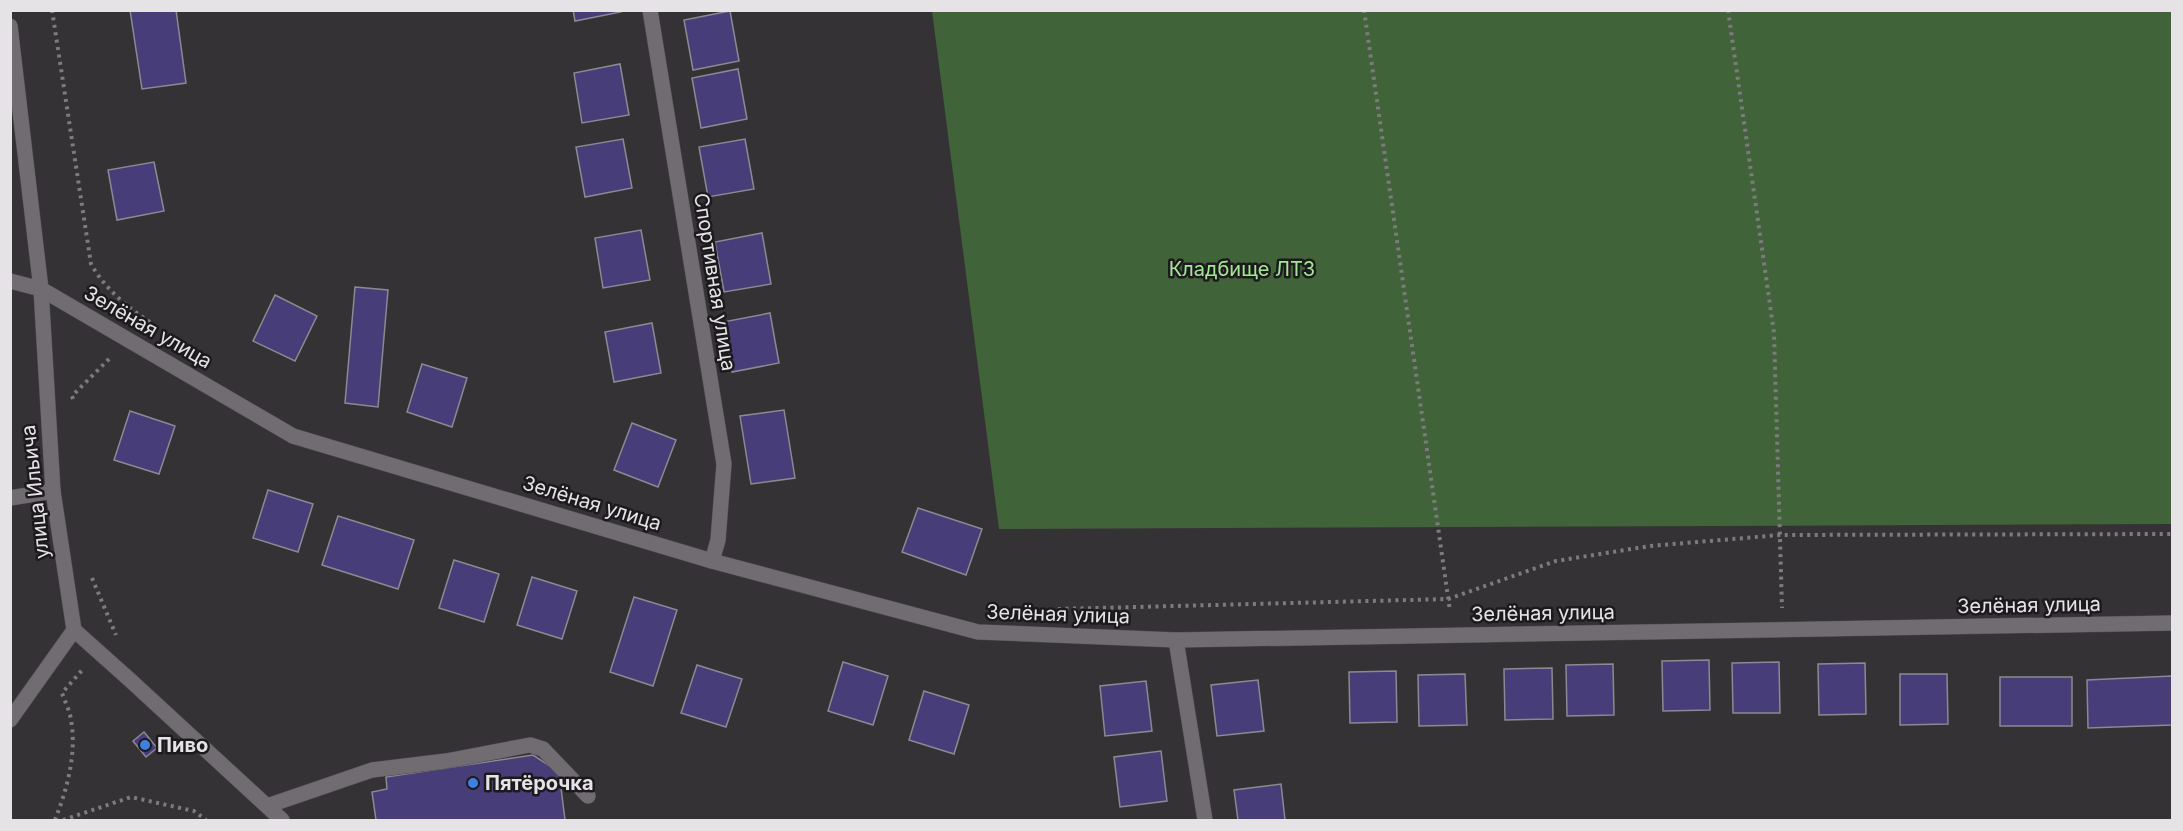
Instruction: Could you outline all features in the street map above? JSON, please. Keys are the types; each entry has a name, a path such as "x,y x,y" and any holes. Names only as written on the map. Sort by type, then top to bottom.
{"street":[{"name":"Спортивная улица","path":"650,10 724,464 718,540 712,561"},
{"name":"улица Ильича","path":"10,26 41,289 53,491 74,630"},
{"name":"Зелёная улица","path":"10,281 41,289 292,436 712,561 978,632 1176,640 2172,623"},
{"path":"10,498 53,491"},
{"path":"10,720 74,630 282,820"},
{"path":"1176,640 1205,820"},
{"path":"267,806 372,770 446,761 530,745 543,748 588,795"}],"path":[{"path":"52,10 91,264 100,280 136,313 155,325"},
{"path":"1364,10 1453,636"},
{"path":"1728,10 1774,333 1783,630"},
{"path":"1047,609 1448,598 1556,561 1650,546 1780,536 2172,534"},
{"path":"63,820 131,797 194,812 206,820"}],"green space":[{"name":"Кладбище ЛТЗ","path":"932,11 2172,11 2172,524 999,529"}],"building":[{"path":"130,10 176,10 186,83 142,89"},
{"path":"573,10 621,10 621,12 575,21"},
{"path":"730,11 739,61 693,70 684,20"},
{"path":"620,64 629,115 582,123 574,73"},
{"path":"738,69 747,119 701,128 692,78"},
{"path":"623,139 632,188 585,197 576,147"},
{"path":"745,139 754,189 708,197 699,147"},
{"path":"154,162 164,211 117,220 108,170"},
{"path":"641,230 650,280 603,288 595,238"},
{"path":"762,233 771,284 724,292 715,242"},
{"path":"355,287 388,290 378,407 345,403"},
{"path":"275,295 317,316 295,361 253,341"},
{"path":"770,313 779,363 732,372 723,322"},
{"path":"652,323 661,373 614,382 605,332"},
{"path":"422,364 467,378 452,427 407,412"},
{"path":"784,410 795,478 751,484 740,416"},
{"path":"130,411 175,426 159,474 114,460"},
{"path":"632,423 676,440 658,487 614,470"},
{"path":"268,490 313,504 298,552 253,538"},
{"path":"918,508 982,529 966,575 902,552"},
{"path":"338,516 414,540 398,589 322,565"},
{"path":"454,560 499,574 484,622 439,608"},
{"path":"532,577 577,591 562,639 517,625"},
{"path":"634,597 677,610 653,686 610,672"},
{"path":"1709,660 1710,710 1663,711 1662,661"},
{"path":"843,662 888,676 873,725 828,711"},
{"path":"1779,662 1780,713 1733,713 1732,663"},
{"path":"1865,663 1866,714 1819,715 1818,664"},
{"path":"1613,664 1614,715 1567,716 1566,665"},
{"path":"697,665 742,679 726,727 681,713"},
{"path":"1552,668 1553,719 1505,720 1504,669"},
{"path":"1396,671 1397,722 1350,723 1349,672"},
{"path":"1465,674 1467,725 1419,726 1418,675"},
{"path":"1900,674 1947,674 1948,724 1900,725"},
{"path":"2172,676 2172,725 2088,728 2087,680"},
{"path":"2000,677 2072,677 2072,726 2000,726"},
{"path":"1258,680 1264,731 1217,736 1211,685"},
{"path":"1146,681 1152,731 1105,736 1100,686"},
{"path":"924,691 969,705 954,754 909,740"},
{"name":"Пиво","path":"144,732 157,748 146,757 133,741"},
{"path":"1161,751 1167,801 1120,807 1114,757"},
{"name":"Пятёрочка","path":"533,755 559,772 565,820 376,820 372,792 387,789 386,777"},
{"path":"1281,784 1285,820 1238,820 1234,790"}],"place":[{"name":"Пиво","path":"145,745"},
{"name":"Пятёрочка","path":"473,783"}]}
